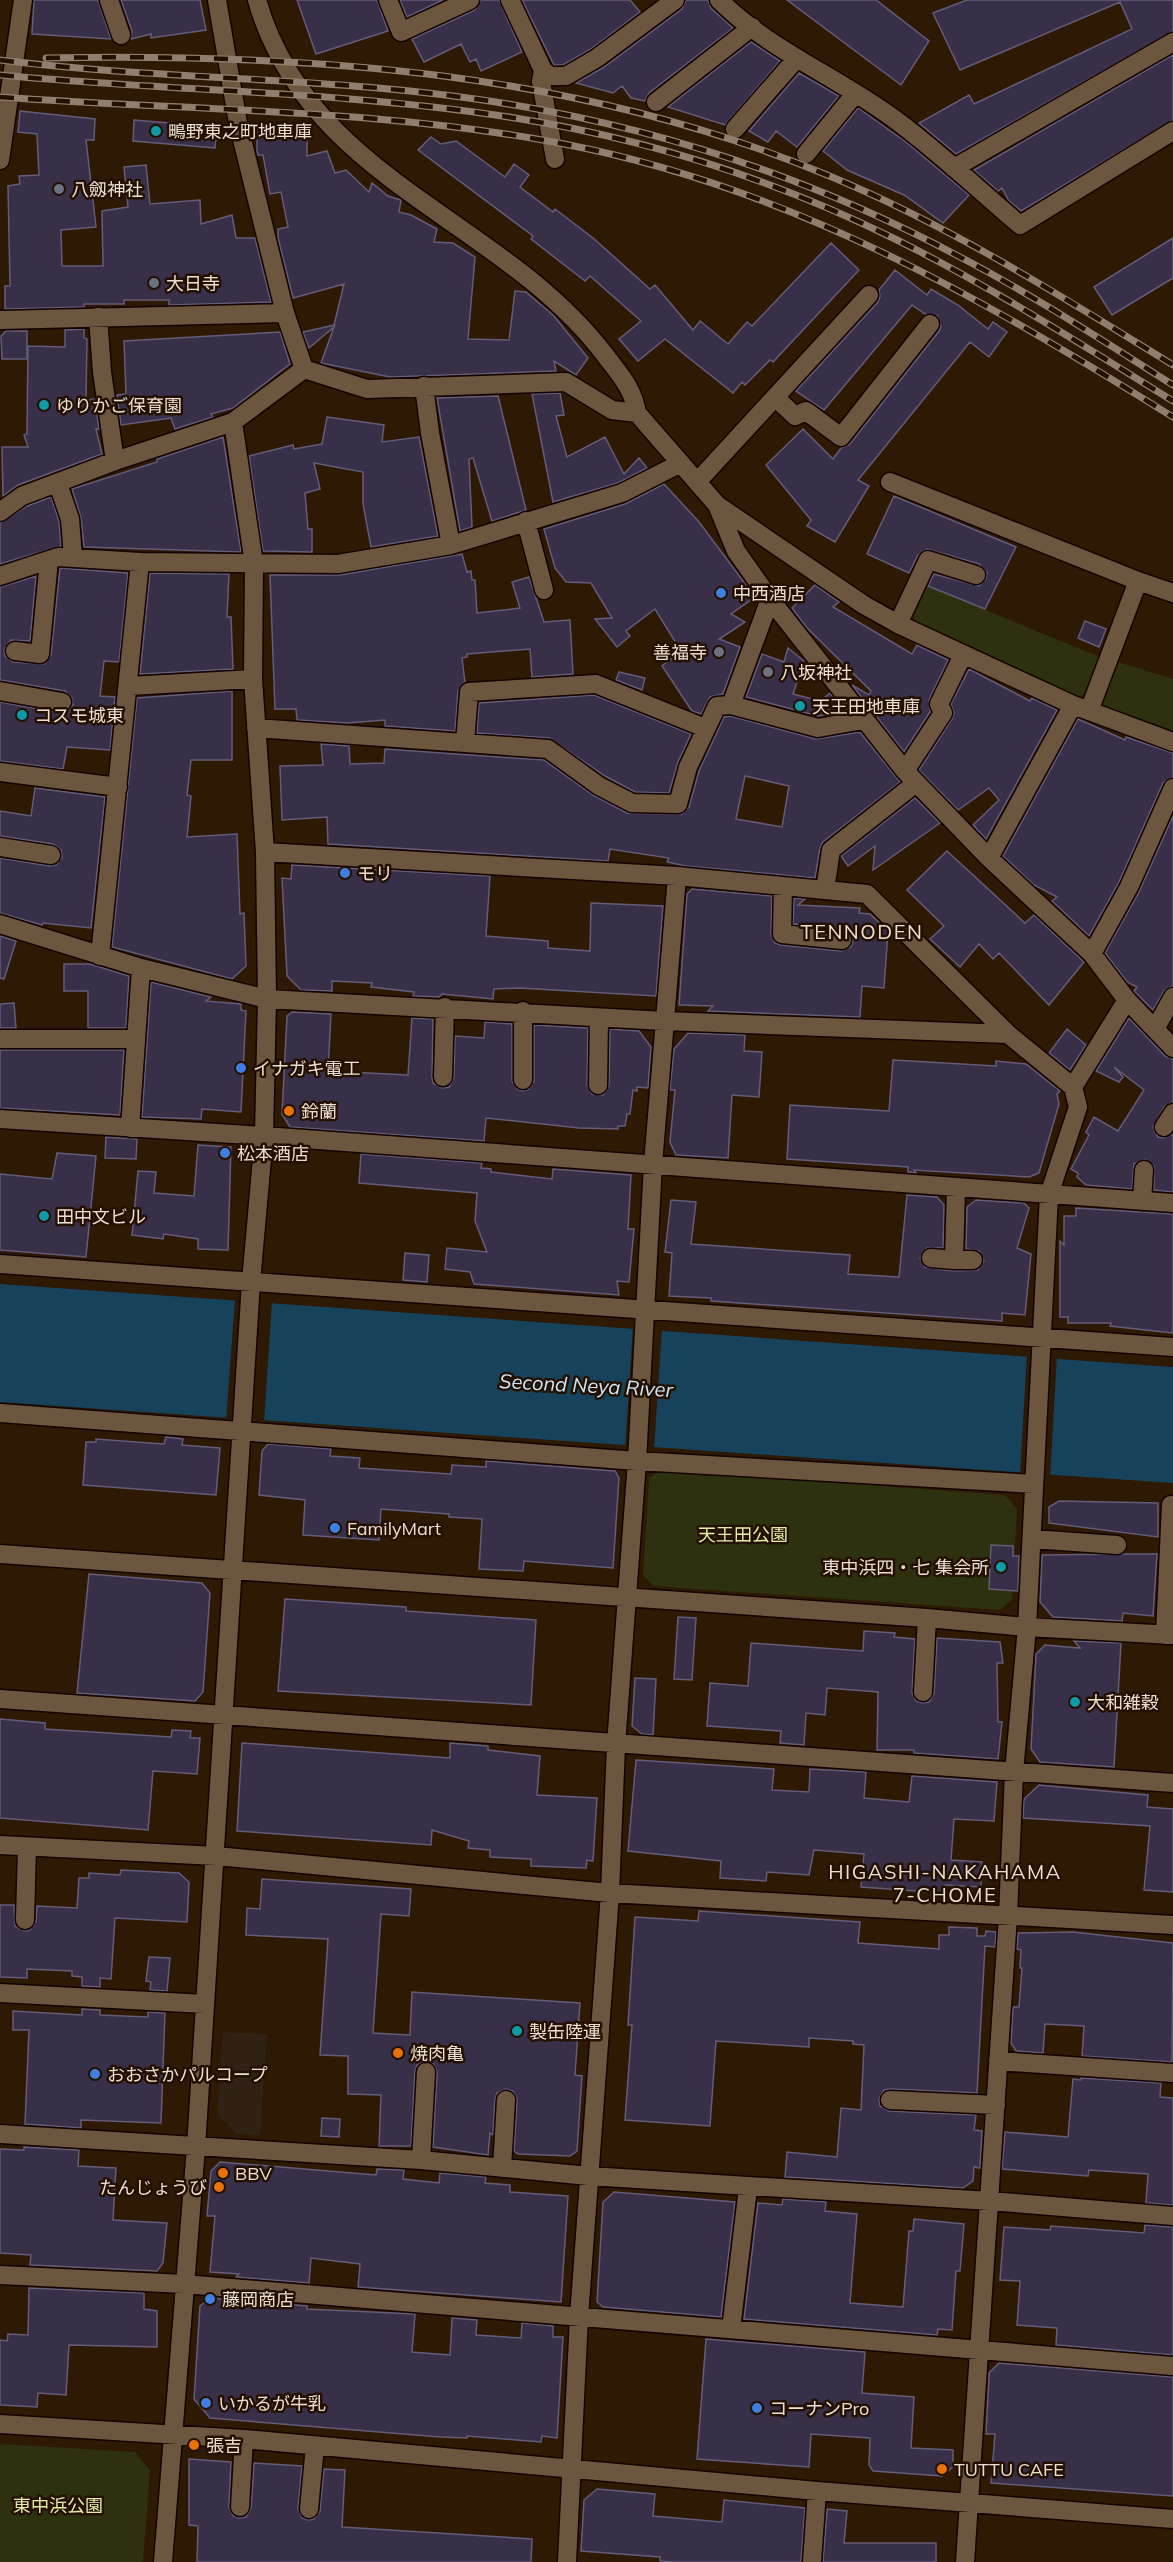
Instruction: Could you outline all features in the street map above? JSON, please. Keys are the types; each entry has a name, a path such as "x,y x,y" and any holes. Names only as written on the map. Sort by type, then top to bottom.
{"street":[{"path":"0,160 8,30 23,18 23,0"},
{"path":"109,0 121,35"},
{"path":"217,0 238,123 285,313 304,369"},
{"path":"257,0 263,22 290,77 334,131 362,156 524,273 586,330 634,394 637,413 717,505 864,605 898,624 1081,708 1173,742"},
{"path":"388,0 401,32 470,0"},
{"path":"510,0 543,69 550,76 566,76 597,58 675,0"},
{"path":"719,0 752,27 797,58 897,120 1020,225 1173,131"},
{"path":"656,102 752,27"},
{"path":"954,168 1173,42"},
{"path":"735,129 797,58"},
{"path":"543,69 542,82 555,159"},
{"path":"806,154 855,94"},
{"path":"698,482 869,295"},
{"path":"0,320 285,313"},
{"path":"98,317 102,372 115,461"},
{"path":"775,398 795,416 806,411 841,437 930,324"},
{"path":"304,369 367,389 566,382 612,410 637,413"},
{"path":"0,512 22,496 115,461 233,423 304,369"},
{"path":"424,386 430,434 451,545"},
{"path":"163,2562 196,2147 250,1291 264,1136 267,999 265,852 253,679 254,564 233,423"},
{"path":"0,576 49,560 73,557 140,562 338,564 451,545 622,493 681,463"},
{"path":"890,482 1173,593"},
{"path":"58,484 70,519 73,557"},
{"path":"717,505 736,551 863,720 911,777 989,858 1092,954 1127,999 1173,1048"},
{"path":"526,521 544,590"},
{"path":"15,651 40,654 49,560"},
{"path":"898,624 928,560 976,575"},
{"path":"100,956 140,562"},
{"path":"989,858 1081,708 1138,581"},
{"path":"731,705 770,599"},
{"path":"825,890 831,850 911,777 943,713 939,704 963,655"},
{"path":"129,686 253,679"},
{"path":"465,743 469,692 596,684 705,728"},
{"path":"0,691 62,702"},
{"path":"256,728 548,749 599,786 632,803 678,804 688,768 717,706 731,705 818,728 863,720"},
{"path":"0,772 118,787"},
{"path":"1092,954 1129,887 1173,788"},
{"path":"0,847 51,855"},
{"path":"265,852 677,876 867,894 1008,1034 1073,1087 1078,1107 1049,1195 1027,1627 1014,1772 1008,1916 990,2201 977,2350 965,2562"},
{"path":"567,2562 579,2317 610,1893 616,1745 638,1455 653,1164 677,876"},
{"path":"783,886 782,934 842,940"},
{"path":"0,924 141,968 267,999 523,1011 599,1018 1008,1034"},
{"path":"130,1128 141,968"},
{"path":"1155,1029 1173,997"},
{"path":"1073,1087 1127,999"},
{"path":"442,1077 445,1008"},
{"path":"523,1011 523,1080"},
{"path":"598,1085 599,1018"},
{"path":"0,1039 135,1039"},
{"path":"0,1119 264,1136 1173,1203"},
{"path":"1142,1201 1144,1170"},
{"path":"954,1260 956,1188"},
{"path":"931,1258 973,1260"},
{"path":"0,1264 250,1291 646,1319 1042,1336 1173,1347"},
{"path":"0,1413 243,1426 1034,1482"},
{"path":"0,1554 927,1618 1027,1627 1169,1635 1171,1505"},
{"path":"1032,1539 1117,1545"},
{"path":"923,1692 927,1618"},
{"path":"0,1699 616,1745 853,1759 1173,1783"},
{"path":"0,1845 216,1856 610,1893 1173,1925"},
{"path":"25,1920 27,1847"},
{"path":"0,1993 205,2004"},
{"path":"998,2061 1173,2073"},
{"path":"421,2160 426,2072"},
{"path":"502,2168 506,2100"},
{"path":"890,2100 996,2105"},
{"path":"0,2134 421,2160 748,2188 990,2201 1173,2216"},
{"path":"731,2329 748,2188"},
{"path":"0,2275 184,2284 1173,2366"},
{"path":"0,2424 244,2439 817,2491 1173,2519"},
{"path":"240,2506 244,2439"},
{"path":"309,2509 315,2446"},
{"path":"812,2562 817,2491"}],"shaded area":[{"path":"223,2032 267,2034 260,2135 236,2134 217,2114"}],"green space":[{"path":"927,586 1100,657 1085,694 1077,698 917,623 911,614"},
{"path":"1115,661 1173,679 1173,731 1102,708 1099,700"},
{"name":"天王田公園","path":"659,1470 1005,1495 1017,1509 1012,1600 1000,1610 653,1586 643,1575 649,1479"},
{"name":"東中浜公園","path":"0,2444 135,2452 150,2471 143,2562 0,2562"}],"water":[{"name":"Second Neya River","path":"0,1284 1173,1367 1173,1483 0,1402"}],"pier":[{"path":"235,1299 272,1301 264,1423 226,1421"},
{"path":"633,1327 662,1329 654,1450 625,1448"},
{"path":"1027,1354 1057,1356 1050,1477 1020,1475"}],"building":[{"path":"34,0 98,0 111,39 32,34"},
{"path":"121,0 200,0 206,30 151,38 151,34 131,39 132,31"},
{"path":"297,0 377,0 388,31 316,54"},
{"path":"400,0 443,0 407,17"},
{"path":"481,0 499,0 522,52 481,71 476,59 470,62 461,44 424,62 412,39 475,10"},
{"path":"522,0 630,0 640,12 591,49 563,65 554,65"},
{"path":"686,0 708,0 711,8 733,28 649,93 645,101 631,98 622,86 613,93 576,83 604,67 682,9"},
{"path":"787,0 876,0 929,41 901,85"},
{"path":"967,0 1173,0 1173,31 956,154 919,123 969,95 974,104 1132,29 1120,2 960,70 933,13"},
{"path":"751,42 780,61 725,125 668,107"},
{"path":"1173,55 1173,120 1021,211 1009,201 1002,188 998,191 974,170"},
{"path":"799,73 839,96 797,147 776,131 768,142 749,131"},
{"path":"858,108 906,142 969,195 943,223 904,195 847,170 823,151"},
{"path":"20,111 95,119 94,140 86,140 96,227 61,230 62,266 103,266 102,211 128,207 124,167 146,165 150,204 200,200 201,224 232,215 236,238 255,238 271,302 169,305 169,300 124,300 124,304 5,309 5,286 10,286 8,186 20,184 19,176 39,175 37,134 18,132"},
{"path":"134,120 217,127 215,148 133,141"},
{"path":"257,126 301,127 301,138 307,140 307,156 327,151 335,173 346,170 369,192 372,183 388,196 401,200 399,212 411,215 437,229 434,242 453,243 475,257 468,339 509,340 515,291 526,292 554,316 588,358 576,375 554,361 556,371 390,377 321,363 334,327 309,348 303,332 334,325 344,284 293,298 278,238 278,229 288,227 281,192 270,194 263,155 258,155 257,152"},
{"path":"431,137 441,144 456,141 505,177 514,164 529,175 520,187 553,212 555,209 593,238 650,289 655,285 693,330 700,321 728,344 747,322 752,326 831,243 859,270 773,362 770,360 745,385 742,382 733,393 665,339 638,361 619,339 641,321 590,276 585,281 531,239 533,236 418,150"},
{"path":"1173,238 1173,278 1112,315 1094,287"},
{"path":"895,270 927,295 931,289 958,305 988,329 993,322 1007,332 989,357 970,342 858,480 869,486 835,542 807,526 811,520 766,465 803,429 833,459 841,448 850,444 939,331 941,326 937,316 925,314 912,305 824,410 796,391 877,303 880,297 879,290"},
{"path":"84,329 84,338 87,339 86,400 95,399 99,429 96,429 102,454 18,485 3,496 2,447 28,447 24,435 27,434 28,346 65,347 65,330"},
{"path":"6,331 27,331 27,359 2,359 1,336"},
{"path":"280,332 290,364 233,408 211,414 213,417 175,429 171,418 121,425 117,395 126,394 124,341"},
{"path":"560,393 564,415 556,416 567,457 605,437 624,474 639,458 647,468 618,483 553,502 532,394"},
{"path":"498,396 526,510 492,521 473,458 469,459 472,527 460,531 437,398"},
{"path":"327,417 384,425 382,442 419,437 438,536 371,547 363,504 363,472 314,463 320,489 305,493 308,529 312,529 312,552 263,551 249,456 293,445 294,449 322,444"},
{"path":"223,437 241,552 84,547 81,518 72,489 157,462 157,459"},
{"path":"664,484 699,522 755,597 731,614 745,622 719,639 740,647 723,694 710,697 701,714 692,711 662,666 681,651 655,609 626,631 630,636 617,647 595,619 612,618 591,583 566,582 555,568 544,529 625,504"},
{"path":"894,496 1016,547 985,609 928,586 934,574 979,586 986,579 987,573 979,564 927,549 918,555 909,573 867,554"},
{"path":"51,497 59,521 61,546 0,564 0,523 27,506"},
{"path":"462,554 467,572 471,571 472,580 475,580 477,613 520,608 512,582 529,577 544,622 570,620 573,674 532,677 530,649 467,654 467,657 462,658 465,682 458,691 455,731 385,726 385,720 347,723 297,720 296,709 275,709 270,575 340,575"},
{"path":"60,568 128,573 119,662 104,661 100,696 115,697 110,750 67,747 63,769 0,761 0,702 61,713 66,712 73,705 72,698 65,691 0,680 0,587 36,576 30,641 11,640 4,650 5,656 13,662 44,664 51,655"},
{"path":"150,573 229,574 227,617 231,617 233,669 140,674"},
{"path":"815,585 839,602 833,607 912,654 917,645 948,660 929,700 930,712 904,752 852,685 869,695 871,691 807,628 792,608"},
{"path":"1085,621 1106,629 1099,647 1078,638"},
{"path":"788,648 804,661 793,694 820,701 830,693 844,712 818,716 746,697 762,654 784,662"},
{"path":"969,669 1030,701 1032,698 1057,710 986,839 973,825 999,800 989,788 958,810 919,770 952,719 954,713 951,704"},
{"path":"619,672 645,678 642,690 616,680"},
{"path":"232,691 232,760 191,760 187,795 191,796 187,837 237,834 240,914 244,913 246,966 232,979 112,947 137,698"},
{"path":"594,695 691,734 678,762 669,793 635,792 605,776 549,738 477,733 479,703"},
{"path":"730,716 816,739 860,732 900,782 823,842 815,878 686,866 667,862 669,858 610,849 608,861 328,844 327,817 282,820 280,766 323,765 321,744 349,746 350,764 384,763 385,749 544,760 593,795 627,813 682,814 689,807 699,771 724,717","holes":["745,776 789,786 782,827 736,819"]},
{"path":"1078,719 1125,740 1126,737 1173,753 1173,777 1163,783 1119,882 1089,936 1052,901 1057,897 1034,885 1003,856"},
{"path":"35,788 105,797 91,928 43,923 42,925 0,913 0,858 50,866 56,865 62,857 61,850 53,844 0,836 0,811 31,816"},
{"path":"915,798 940,823 873,870 875,846 848,866 841,856"},
{"path":"1173,816 1173,986 1164,991 1153,1010 1134,991 1137,987 1127,982 1105,953 1139,892"},
{"path":"947,851 1025,923 1034,915 1084,962 1049,1005 999,953 993,959 979,944 960,967 930,939 944,926 907,890"},
{"path":"292,865 490,876 486,936 548,941 548,948 590,951 591,903 663,906 656,996 519,988 494,989 493,999 442,994 439,997 413,996 414,992 371,987 372,983 332,981 332,991 301,990 287,976 282,878 291,879"},
{"path":"692,889 772,896 771,934 775,943 781,945 841,951 851,947 853,942 852,935 844,929 793,924 794,898 805,899 798,905 860,908 859,913 870,914 888,931 884,988 862,986 860,1017 708,1011 713,1006 679,1005 687,894"},
{"path":"0,936 16,941 4,979 0,978"},
{"path":"64,964 90,964 129,976 126,1028 88,1028 88,991 64,991"},
{"path":"151,982 211,997 206,1001 241,1004 241,1010 246,1011 241,1112 202,1109 201,1119 142,1117"},
{"path":"14,1003 16,1028 0,1028 0,1004"},
{"path":"292,1012 331,1014 328,1071 408,1075 412,1018 433,1019 432,1077 433,1083 442,1088 449,1087 454,1078 455,1036 484,1038 485,1022 512,1024 512,1081 517,1089 522,1091 529,1089 534,1081 534,1025 588,1028 587,1085 592,1094 603,1095 609,1085 610,1029 639,1031 651,1047 648,1088 637,1087 637,1091 633,1090 630,1114 627,1114 625,1126 618,1126 618,1129 579,1128 486,1118 484,1141 290,1127 282,1114 287,1016"},
{"path":"1129,1018 1165,1056 1173,1059 1173,1102 1164,1107 1153,1127 1158,1137 1164,1138 1173,1134 1173,1192 1154,1190 1154,1166 1145,1159 1134,1164 1132,1189 1086,1185 1077,1177 1078,1173 1071,1169 1089,1135 1086,1132 1094,1117 1118,1131 1144,1090 1114,1067 1123,1077 1119,1082 1096,1071"},
{"path":"1067,1029 1086,1045 1070,1070 1049,1053"},
{"path":"688,1033 745,1035 744,1051 762,1052 759,1097 732,1095 728,1158 676,1155 670,1142 675,1090 670,1090 674,1049"},
{"path":"0,1050 124,1050 120,1115 0,1108"},
{"path":"893,1060 996,1066 996,1061 1026,1064 1060,1091 1057,1094 1059,1104 1039,1173 1029,1177 914,1170 916,1173 908,1172 908,1167 787,1159 790,1105 889,1111"},
{"path":"106,1137 137,1139 136,1159 105,1158"},
{"path":"198,1145 231,1147 228,1250 198,1249 198,1239 164,1234 163,1239 132,1235 138,1171 156,1172 154,1193 194,1196"},
{"name":"田中文ビル","path":"57,1153 96,1156 86,1257 0,1250 0,1174 52,1179"},
{"path":"361,1154 482,1163 481,1168 491,1169 491,1172 552,1179 553,1169 631,1175 628,1229 634,1229 629,1282 617,1281 619,1295 474,1284 470,1272 445,1269 447,1248 487,1252 475,1221 477,1193 359,1183"},
{"path":"907,1195 937,1197 944,1205 943,1248 927,1248 920,1258 925,1267 953,1271 978,1270 984,1261 979,1251 966,1249 967,1207 976,1200 1024,1203 1029,1208 1017,1248 1031,1254 1025,1315 1002,1313 1002,1321 711,1301 711,1298 669,1296 672,1253 665,1252 671,1200 696,1202 691,1244 850,1255 848,1274 899,1277"},
{"path":"1076,1208 1173,1214 1173,1333 1110,1326 1111,1323 1068,1323 1068,1317 1060,1317 1060,1241 1064,1245 1064,1216 1076,1216"},
{"path":"405,1253 429,1255 427,1282 403,1280"},
{"path":"166,1437 183,1439 182,1445 220,1448 216,1495 83,1485 86,1442 96,1442 96,1439 164,1444"},
{"path":"268,1444 331,1449 330,1456 360,1458 359,1468 451,1474 452,1465 486,1467 486,1461 615,1471 619,1478 613,1568 524,1561 523,1571 479,1569 482,1519 449,1517 449,1514 381,1509 379,1540 303,1535 305,1500 259,1495 262,1451"},
{"path":"1059,1501 1158,1503 1158,1537 1049,1523 1049,1507"},
{"name":"東中浜四・七 集会所","path":"991,1545 1013,1546 1013,1556 1019,1556 1018,1591 989,1589"},
{"path":"1157,1554 1153,1616 1123,1613 1122,1621 1053,1617 1040,1602 1042,1555"},
{"path":"89,1574 202,1583 210,1593 203,1692 195,1701 77,1693"},
{"path":"285,1599 406,1607 406,1611 536,1620 531,1705 278,1691"},
{"path":"678,1617 696,1618 692,1680 674,1679"},
{"path":"864,1631 895,1633 894,1637 915,1639 912,1692 916,1701 922,1703 929,1702 934,1693 937,1638 1000,1642 1003,1663 997,1663 998,1722 1002,1722 998,1759 914,1753 914,1750 877,1750 878,1692 827,1688 825,1715 806,1713 804,1745 780,1743 781,1731 707,1726 710,1683 748,1686 751,1643 863,1651"},
{"name":"大和雑穀","path":"1074,1641 1121,1643 1114,1767 1040,1762 1031,1749 1036,1654 1045,1645 1080,1648"},
{"path":"635,1678 656,1679 653,1735 642,1734 632,1726"},
{"path":"0,1719 45,1723 45,1729 171,1737 172,1730 191,1731 190,1738 200,1738 197,1774 153,1771 148,1830 0,1818"},
{"path":"242,1743 450,1758 450,1743 488,1746 488,1750 540,1756 537,1795 597,1798 593,1861 587,1860 586,1868 531,1866 531,1859 490,1857 490,1850 468,1848 469,1841 432,1830 431,1845 237,1831"},
{"path":"636,1760 774,1769 772,1790 809,1792 810,1769 866,1772 864,1798 909,1802 912,1776 997,1782 994,1821 954,1819 951,1860 982,1862 981,1887 945,1885 944,1893 861,1887 864,1854 814,1850 809,1875 767,1872 766,1881 720,1878 721,1861 628,1851"},
{"path":"1039,1785 1148,1795 1147,1807 1173,1809 1173,1892 1144,1890 1150,1826 1023,1818 1024,1799"},
{"path":"121,1870 179,1873 189,1882 187,1922 115,1918 111,1979 100,1978 100,1987 82,1986 82,1977 72,1976 72,1971 27,1969 27,1978 0,1977 0,1905 14,1905 15,1926 24,1931 30,1930 36,1921 37,1906 77,1908 79,1878 89,1878 89,1873 120,1875"},
{"path":"262,1879 411,1889 409,1916 381,1914 373,2033 410,2035 412,1992 580,2003 575,2075 582,2076 577,2151 570,2156 518,2154 514,2151 517,2100 513,2091 506,2089 497,2093 495,2099 493,2135 490,2133 488,2155 433,2147 437,2072 433,2063 426,2061 417,2065 415,2071 411,2146 379,2146 381,2095 348,2094 348,2056 320,2055 328,1939 246,1935 247,1908 260,1909"},
{"path":"699,1911 860,1922 858,1943 939,1949 939,1935 949,1935 949,1927 977,1928 977,1936 985,1936 986,1931 996,1932 995,1947 985,1946 977,2093 891,2089 884,2090 879,2099 880,2106 889,2111 976,2115 974,2130 982,2131 980,2168 974,2167 973,2181 963,2188 785,2177 787,2152 837,2157 841,2108 861,2110 864,2045 853,2044 853,2041 809,2038 809,2047 716,2041 710,2126 625,2120 632,2025 628,2025 635,1917 698,1921"},
{"path":"1073,1932 1173,1943 1172,2062 1082,2056 1084,2026 1045,2024 1043,2053 1016,2051 1011,2043 1013,2007 1019,2007 1022,1968 1020,1968 1021,1950 1017,1949 1018,1933"},
{"path":"149,1957 170,1958 167,1991 150,1990 151,1982 146,1981"},
{"name":"おおさかパルコープ","path":"82,2009 100,2010 100,2015 148,2017 148,2012 165,2013 161,2123 81,2120 81,2128 25,2124 29,2030 13,2030 13,2011 82,2015"},
{"path":"1081,2078 1161,2083 1160,2097 1173,2098 1173,2205 1146,2203 1148,2174 1089,2170 1088,2176 1002,2169 1005,2132 1068,2137 1073,2079 1081,2080"},
{"path":"322,2118 340,2119 339,2137 321,2136"},
{"path":"24,2147 79,2150 78,2166 116,2168 113,2220 167,2223 163,2263 157,2271 30,2265 31,2255 0,2253 0,2149 24,2150"},
{"path":"220,2162 376,2175 377,2169 404,2170 403,2179 439,2183 440,2173 486,2177 485,2183 510,2185 510,2192 568,2196 561,2302 358,2287 360,2264 311,2258 309,2283 236,2277 239,2274 210,2272 215,2216 207,2216 211,2171"},
{"path":"614,2192 735,2202 721,2317 603,2307 597,2302 603,2202"},
{"path":"783,2199 826,2202 825,2211 857,2214 850,2303 903,2307 909,2231 913,2231 914,2219 964,2224 960,2271 956,2271 952,2330 938,2329 937,2335 744,2319 758,2203 782,2205"},
{"path":"1145,2225 1173,2227 1173,2355 1056,2345 1057,2328 1017,2325 1020,2281 1000,2280 1004,2227 1050,2230 1051,2226 1144,2233"},
{"path":"29,2288 144,2293 144,2309 157,2311 157,2347 69,2345 66,2395 38,2393 37,2407 0,2405 0,2340 7,2341 8,2334 28,2335"},
{"path":"211,2298 307,2306 307,2309 415,2314 412,2352 450,2355 452,2318 477,2320 476,2335 521,2338 522,2323 553,2326 553,2337 563,2337 557,2438 542,2436 541,2442 467,2436 467,2438 440,2437 210,2418 194,2399 200,2306"},
{"path":"706,2339 865,2352 862,2393 914,2397 911,2448 953,2450 953,2467 942,2476 873,2471 869,2465 870,2438 811,2434 809,2467 697,2459"},
{"path":"999,2363 1173,2377 1173,2496 991,2483 995,2434 986,2434 989,2373"},
{"path":"189,2459 231,2462 229,2507 233,2516 239,2518 246,2517 251,2508 254,2463 302,2466 298,2509 302,2518 309,2520 314,2519 320,2511 324,2469 345,2470 342,2527 532,2539 531,2562 197,2562 198,2526 189,2525"},
{"path":"597,2489 655,2494 653,2516 722,2522 724,2500 805,2508 801,2562 674,2562 660,2561 660,2557 581,2551 584,2500"},
{"path":"827,2509 847,2511 844,2543 936,2543 936,2562 823,2562"}],"railway":[{"path":"46,58 145,57 344,66 443,76 541,91 638,113 734,140 827,175 917,216 1004,263 1173,365"},
{"path":"0,60 63,67 318,83 445,95 567,115 683,144 796,182 906,230 1014,287 1173,385"},
{"path":"0,75 314,96 440,108 553,125 653,148 751,178 847,216 893,238 1000,296 1173,401"},
{"path":"0,97 283,112 424,123 564,144 648,163 728,188 805,218 881,252 1028,329 1173,417"}],"place":[{"name":"鴫野東之町地車庫","path":"156,131"},
{"name":"八劔神社","path":"59,189"},
{"name":"大日寺","path":"154,283"},
{"name":"ゆりかご保育園","path":"44,405"},
{"name":"中西酒店","path":"721,593"},
{"name":"善福寺","path":"719,652"},
{"name":"八坂神社","path":"768,672"},
{"name":"天王田地車庫","path":"800,706"},
{"name":"コスモ城東","path":"22,715"},
{"name":"モリ","path":"345,873"},
{"name":"イナガキ電工","path":"241,1068"},
{"name":"鈴蘭","path":"289,1111"},
{"name":"松本酒店","path":"225,1153"},
{"name":"田中文ビル","path":"44,1216"},
{"name":"FamilyMart","path":"335,1528"},
{"name":"東中浜四・七 集会所","path":"1001,1567"},
{"name":"大和雑穀","path":"1075,1702"},
{"name":"製缶陸運","path":"517,2031"},
{"name":"焼肉亀","path":"398,2053"},
{"name":"おおさかパルコープ","path":"95,2074"},
{"name":"BBV","path":"223,2173"},
{"name":"たんじょうび","path":"219,2187"},
{"name":"藤岡商店","path":"210,2299"},
{"name":"いかるが牛乳","path":"206,2403"},
{"name":"コーナンPro","path":"757,2408"},
{"name":"張吉","path":"194,2445"},
{"name":"TUTTU CAFE","path":"942,2469"}],"district":[{"name":"TENNODEN","path":"862,931"},
{"name":"HIGASHI-NAKAHAMA 7-CHOME","path":"945,1882"}]}
